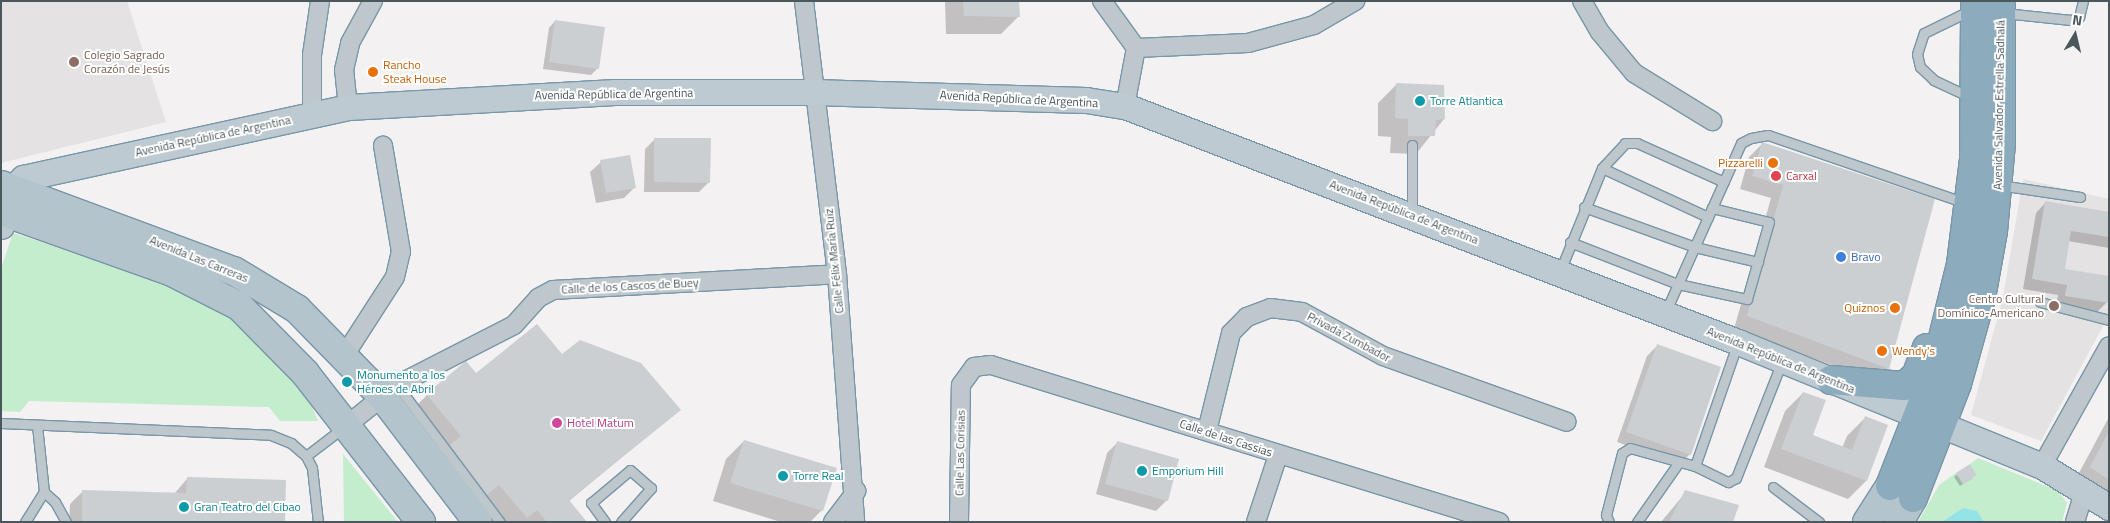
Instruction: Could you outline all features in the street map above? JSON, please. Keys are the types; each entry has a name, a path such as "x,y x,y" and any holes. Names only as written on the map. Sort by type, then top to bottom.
{"highway":[{"name":"Avenida Salvador Estrella Sadhalá","path":"1931,421 1971,204 1975,99 1988,6"},
{"name":"Avenida Salvador Estrella Sadhalá","path":"1901,507 1931,421 1981,298 1999,185 1988,6"},
{"path":"1832,380 1896,388 1912,382 1941,298 1961,264"}],"main road":[{"name":"Avenida República de Argentina","path":"4,205 34,175 348,107 615,92 814,92 1047,98 1125,106 1560,272 1832,380 2042,466 2085,489 2109,507"},
{"name":"Avenida Las Carreras","path":"4,205 234,271 298,309 389,390 478,522"},
{"name":"Avenida Las Carreras","path":"4,205 172,272 238,306 268,331 421,522"},
{"name":"Avenida Salvador Estrella Sadhalá","path":"1867,522 1901,507"},
{"name":"Avenida Salvador Estrella Sadhalá","path":"1874,522 1901,507"}],"street":[{"path":"312,115 312,55 320,1"},
{"path":"348,107 346,61 360,21 373,1"},
{"name":"Calle Félix María Ruiz","path":"804,1 837,274 856,491 855,522"},
{"path":"1102,1 1136,48 1125,106"},
{"path":"1136,48 1248,43 1314,25 1355,1"},
{"path":"1582,1 1600,32 1634,73 1712,121"},
{"path":"346,353 395,277 401,252 383,146"},
{"name":"Calle de los Cascos de Buey","path":"346,426 389,390 514,325 538,298 553,290 837,274"},
{"name":"Privada Zumbador","path":"1207,431 1231,333 1247,317 1270,308 1302,312 1383,356 1567,422"},
{"path":"2042,466 2109,346"},
{"name":"Calle de las Cassias","path":"962,385 974,367 991,364 1278,455 1499,522"},
{"name":"Calle Las Corisias","path":"959,522 962,385"},
{"path":"1256,522 1278,455"},
{"path":"2075,522 2085,489"},
{"path":"833,522 856,491"}],"lane":[{"path":"1975,99 1934,80 1920,67 1917,54 1924,33 1988,6 2071,20 2079,17 2083,1"},
{"path":"1665,314 1741,143 1768,135 1971,204"},
{"path":"1560,272 1584,207 1602,168 1625,143 1637,143 1724,182"},
{"path":"1412,145 1412,215"},
{"path":"1602,168 1708,217"},
{"path":"1999,185 2080,197"},
{"path":"1584,207 1695,247 1758,262"},
{"path":"1570,242 1678,284 1747,299 1769,222 1712,208"},
{"path":"2040,302 2109,320"},
{"path":"1696,466 1738,342"},
{"path":"1609,522 1606,515 1622,453 1630,448 1696,466 1728,482 1736,478 1782,360"},
{"path":"389,390 500,522"},
{"path":"1,423 271,435 291,443 306,456 312,468 318,522"},
{"path":"25,522 44,492 37,425"},
{"path":"306,456 346,426"},
{"path":"1637,522 1679,462"},
{"path":"605,522 591,503 630,470 651,488 621,522"},
{"path":"1773,487 1819,522"},
{"path":"44,492 55,502 66,522"}],"shaded area":[{"name":"Colegio Sagrado Corazón de Jesús","path":"1,1 127,1 166,122 1,163"},
{"name":"Centro Cultural Domínico-Americano","path":"2023,179 2109,199 2109,315 2041,441 1971,415 2003,297"}],"green space":[{"path":"13,233 170,283 218,308 253,333 310,402 318,421 280,421 269,407 29,401 20,412 1,411 1,269"},
{"path":"343,454 398,522 344,522"},
{"path":"1978,458 2058,491 2067,503 2062,522 1984,522 1963,508 1942,522 1918,522 1939,485 1956,473 1963,484 1977,475 1970,464"}],"water":[{"path":"1963,508 1977,511 1984,522 1942,522"}],"building":[{"path":"963,1 1019,1 1020,17 964,16"},
{"path":"555,20 605,27 599,69 549,62"},
{"name":"Torre Atlantica","path":"1396,83 1444,85 1445,119 1436,120 1435,136 1408,136 1408,119 1395,118"},
{"path":"654,138 711,138 710,183 654,182"},
{"name":"Bravo","path":"1762,142 1935,199 1889,369 1747,316 1783,185 1752,176"},
{"path":"630,155 636,188 606,193 600,160"},
{"name":"Centro Cultural Domínico-Americano","path":"2045,201 2109,212 2109,237 2071,231 2065,269 2109,276 2109,303 2065,296 2067,285 2032,279"},
{"name":"Hotel Matum","path":"537,324 562,354 580,340 641,363 681,410 569,500 587,522 547,522 537,510 527,518 499,485 487,495 450,445 461,436 426,394 466,361 476,373"},
{"path":"1657,344 1721,367 1691,455 1626,432"},
{"path":"1803,392 1826,400 1813,435 1852,450 1865,416 1888,425 1867,481 1781,449"},
{"path":"2109,431 2109,480 2090,467"},
{"name":"Torre Real","path":"744,440 837,468 823,511 730,483"},
{"name":"Emporium Hill","path":"1117,441 1179,459 1168,501 1105,484"},
{"path":"1970,464 1977,475 1963,484 1956,473"},
{"name":"Gran Teatro del Cibao","path":"187,477 286,480 285,522 82,522 82,490 186,493"},
{"path":"1685,490 1739,505 1733,522 1669,522"}],"place":[{"name":"Colegio Sagrado Corazón de Jesús","path":"74,62"},
{"name":"Rancho Steak House","path":"373,72"},
{"name":"Torre Atlantica","path":"1420,101"},
{"name":"Pizzarelli","path":"1773,163"},
{"name":"Carxal","path":"1776,176"},
{"name":"Bravo","path":"1841,257"},
{"name":"Centro Cultural Domínico-Americano","path":"2054,306"},
{"name":"Quiznos","path":"1895,308"},
{"name":"Wendy's","path":"1882,351"},
{"name":"Monumento a los Héroes de Abril","path":"347,382"},
{"name":"Hotel Matum","path":"557,423"},
{"name":"Emporium Hill","path":"1142,471"},
{"name":"Torre Real","path":"783,476"},
{"name":"Gran Teatro del Cibao","path":"184,507"}]}
